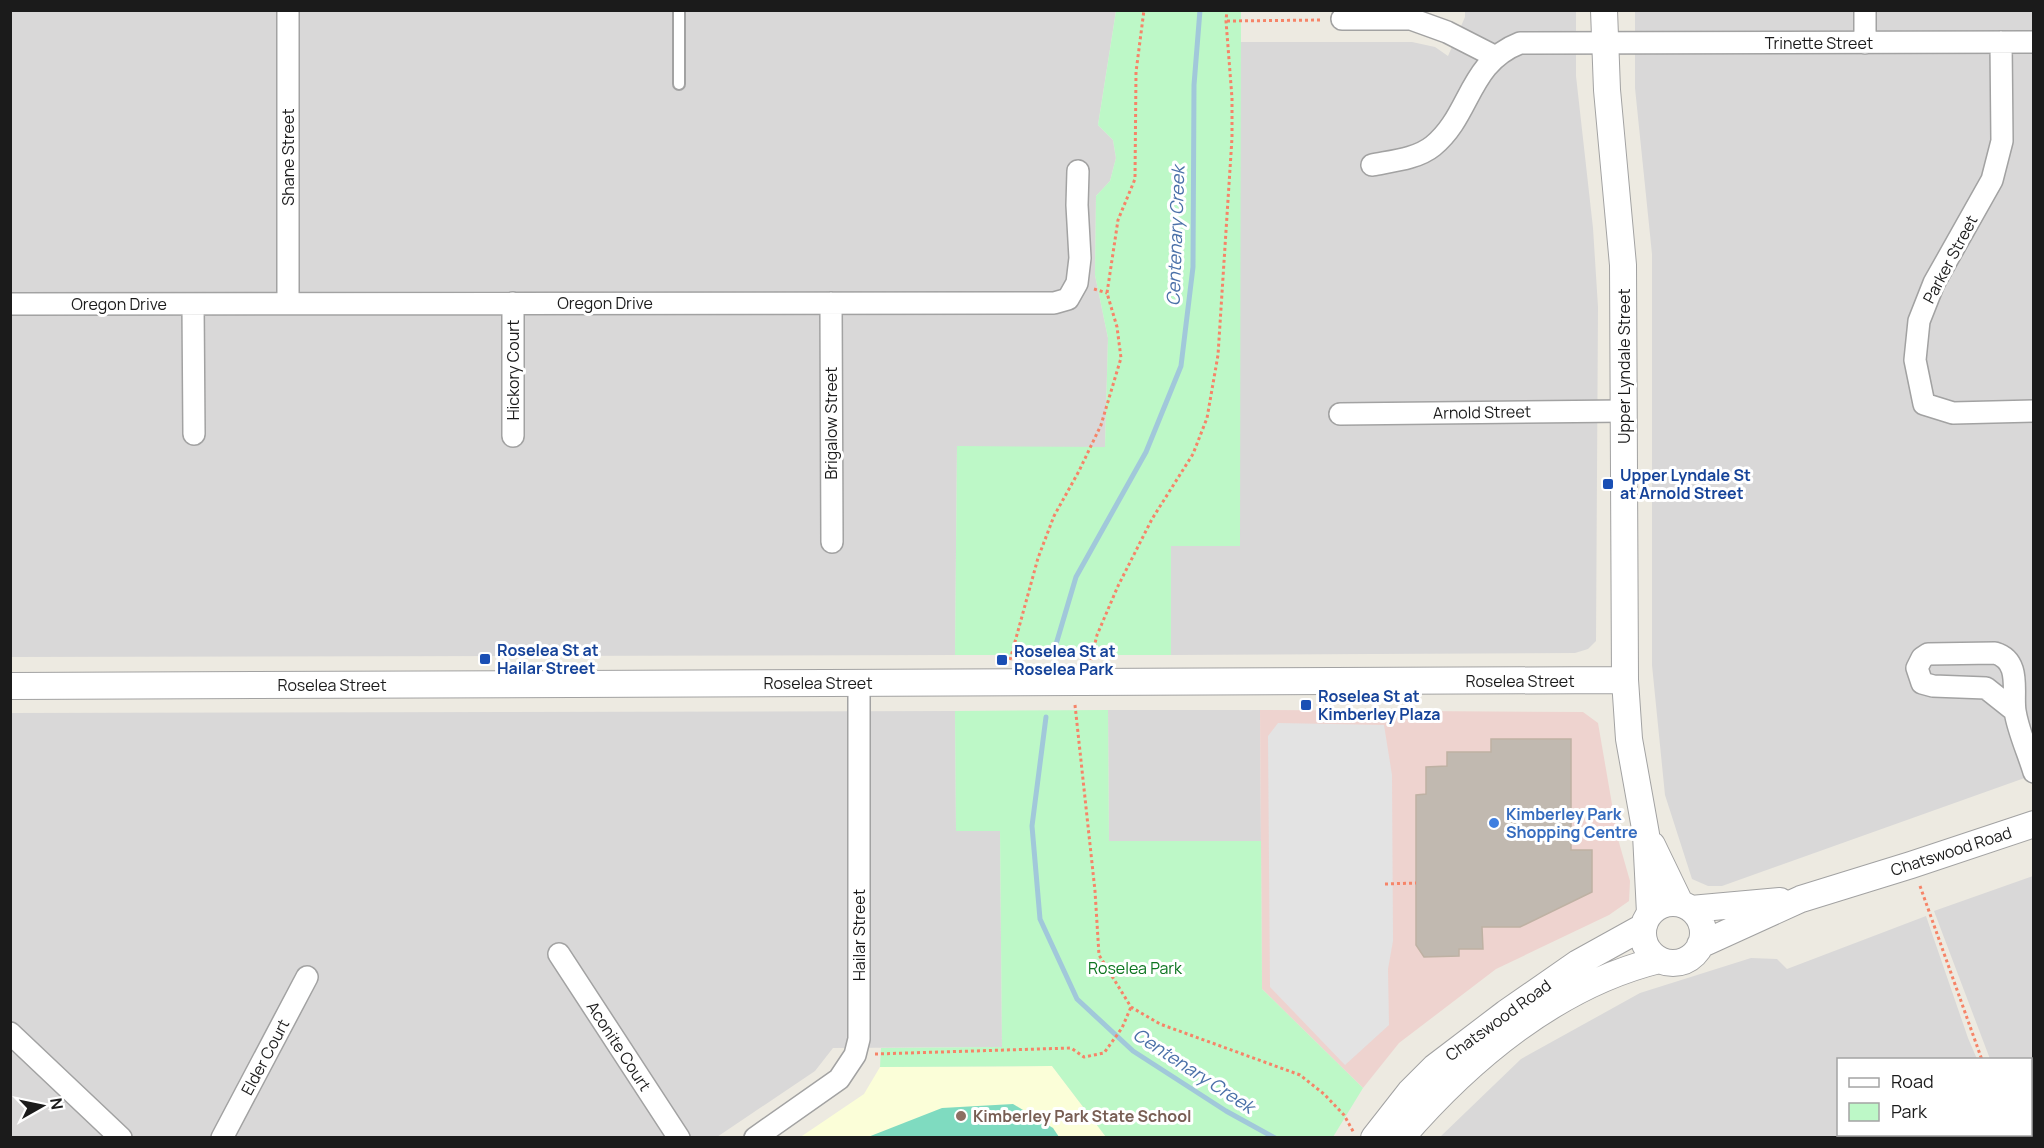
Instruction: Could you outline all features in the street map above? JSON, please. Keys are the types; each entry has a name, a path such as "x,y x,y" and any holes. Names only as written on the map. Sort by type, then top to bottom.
{"street":[{"name":"Shane Street","path":"288,10 288,303"},
{"name":"Upper Lyndale Street","path":"1604,10 1604,42 1623,265 1625,680 1629,739 1646,834 1646,920"},
{"path":"1865,10 1865,43"},
{"path":"1342,19 1411,20 1447,32 1496,57 1476,80 1454,124 1432,146 1410,157 1372,165"},
{"name":"Parker Street","path":"2001,42 2002,141 1992,180 1934,282 1919,321 1915,360 1924,404 1953,413 2034,411"},
{"name":"Trinette Street","path":"1496,57 1507,48 1520,43 2034,42"},
{"name":"Oregon Drive","path":"10,304 1054,303 1068,298 1077,283 1080,258 1078,171"},
{"name":"Hickory Court","path":"513,303 513,436"},
{"name":"Brigalow Street","path":"831,303 832,542"},
{"path":"193,304 194,434"},
{"name":"Arnold Street","path":"1340,414 1625,411"},
{"path":"2015,711 1986,688 1933,686 1922,683 1917,668 1922,658 1928,654 2001,654 2008,662 2016,682 2015,711 2034,771"},
{"name":"Roselea Street","path":"10,686 1625,680"},
{"name":"Hailar Street","path":"755,1137 839,1079 855,1055 858,1039 858,683"},
{"name":"Chatswood Road","path":"1700,945 1800,899 2034,824"},
{"name":"Upper Lyndale Street","path":"1646,834 1685,906"},
{"name":"Chatswood Road","path":"1685,906 1800,899"},
{"path":"1663,904 1685,906 1698,916 1702,926 1703,936 1700,945 1687,959 1668,963 1659,960 1646,946 1643,937 1646,920 1663,904"},
{"name":"Chatswood Road","path":"1401,1137 1433,1101 1451,1069 1578,963 1646,920"},
{"name":"Aconite Court","path":"559,954 679,1137"},
{"name":"Chatswood Road","path":"1374,1137 1410,1092 1512,1034 1563,999 1620,971 1659,960"},
{"name":"Elder Court","path":"222,1137 307,977"},
{"path":"10,1033 121,1137"}],"lane":[{"path":"679,10 679,84"}],"path":[{"path":"1009,665 1038,558 1054,516 1101,425 1121,358 1117,327 1107,293 1119,220 1135,179 1136,72 1144,10"},
{"path":"1090,665 1097,635 1118,586 1152,519 1193,454 1207,418 1218,355 1232,138 1233,98 1227,10"},
{"path":"1226,21 1342,19"},
{"path":"1075,705 1095,891 1099,955 1131,1006 1160,1024 1300,1075 1324,1094 1344,1115 1356,1137"},
{"path":"1385,884 1416,883"},
{"path":"1920,885 1982,1058"},
{"path":"855,1055 1071,1048 1084,1057 1104,1053 1122,1028 1131,1006"}],"shaded area":[{"path":"10,11 1116,11 1098,125 1113,140 1116,158 1110,181 1096,196 1095,275 1108,338 1105,447 957,447 955,655 11,657"},
{"path":"1465,11 1576,11 1576,76 1593,228 1598,307 1596,641 1588,649 1575,653 1171,655 1171,545 1240,545 1240,42 1412,42 1435,47 1448,56 1465,17"},
{"path":"1635,11 2033,11 2033,775 1722,886 1708,886 1692,879 1665,795 1652,665 1652,254 1635,88"},
{"path":"1108,710 1260,710 1261,841 1109,841"},
{"path":"1260,710 1583,712 1598,723 1618,839 1630,881 1629,901 1609,915 1496,969 1399,1043 1363,1088 1262,989"},
{"path":"955,711 956,830 1000,830 1002,1047 833,1048 815,1071 717,1137 11,1137 10,713"},
{"path":"1278,723 1384,725 1392,775 1393,941 1388,969 1389,1025 1345,1065 1270,987 1268,736"},
{"path":"2033,876 2033,1137 1440,1137 1521,1059 1640,993 1751,958 1777,959 1787,969 1926,916 1977,1058 1837,1058 1837,1136 2032,1136 2032,1058 1990,1058 1934,911"},
{"name":"Kimberley Park State School","path":"1052,1066 1106,1137 799,1138 864,1094 880,1067"}],"green space":[{"path":"1116,11 1241,11 1240,546 1171,546 1171,655 955,655 957,446 1105,447 1108,338 1095,275 1096,196 1110,181 1116,158 1113,140 1098,125"},
{"name":"Roselea Park","path":"1108,710 1109,841 1261,841 1262,989 1363,1088 1333,1137 1106,1137 1052,1066 880,1067 881,1048 1002,1047 1000,831 956,831 955,711"},
{"path":"1013,1104 1053,1128 1059,1137 868,1137 942,1108"}],"building":[{"name":"Kimberley Park Shopping Centre","path":"1491,739 1571,739 1571,850 1592,850 1592,892 1520,927 1482,927 1483,949 1459,949 1459,956 1424,957 1416,945 1416,795 1426,794 1426,767 1447,766 1447,752 1491,752"}],"waterway":[{"name":"Centenary Creek","path":"1054,651 1076,577 1146,452 1181,366 1193,267 1194,85 1200,10"},
{"name":"Centenary Creek","path":"1046,717 1032,826 1040,919 1077,999 1133,1051 1226,1111 1275,1138"}],"place":[{"name":"Upper Lyndale St at Arnold Street","path":"1608,484"},
{"name":"Roselea St at Hailar Street","path":"485,659"},
{"name":"Roselea St at Roselea Park","path":"1002,660"},
{"name":"Roselea St at Kimberley Plaza","path":"1306,705"},
{"name":"Kimberley Park Shopping Centre","path":"1494,823"},
{"name":"Kimberley Park State School","path":"961,1116"}]}
